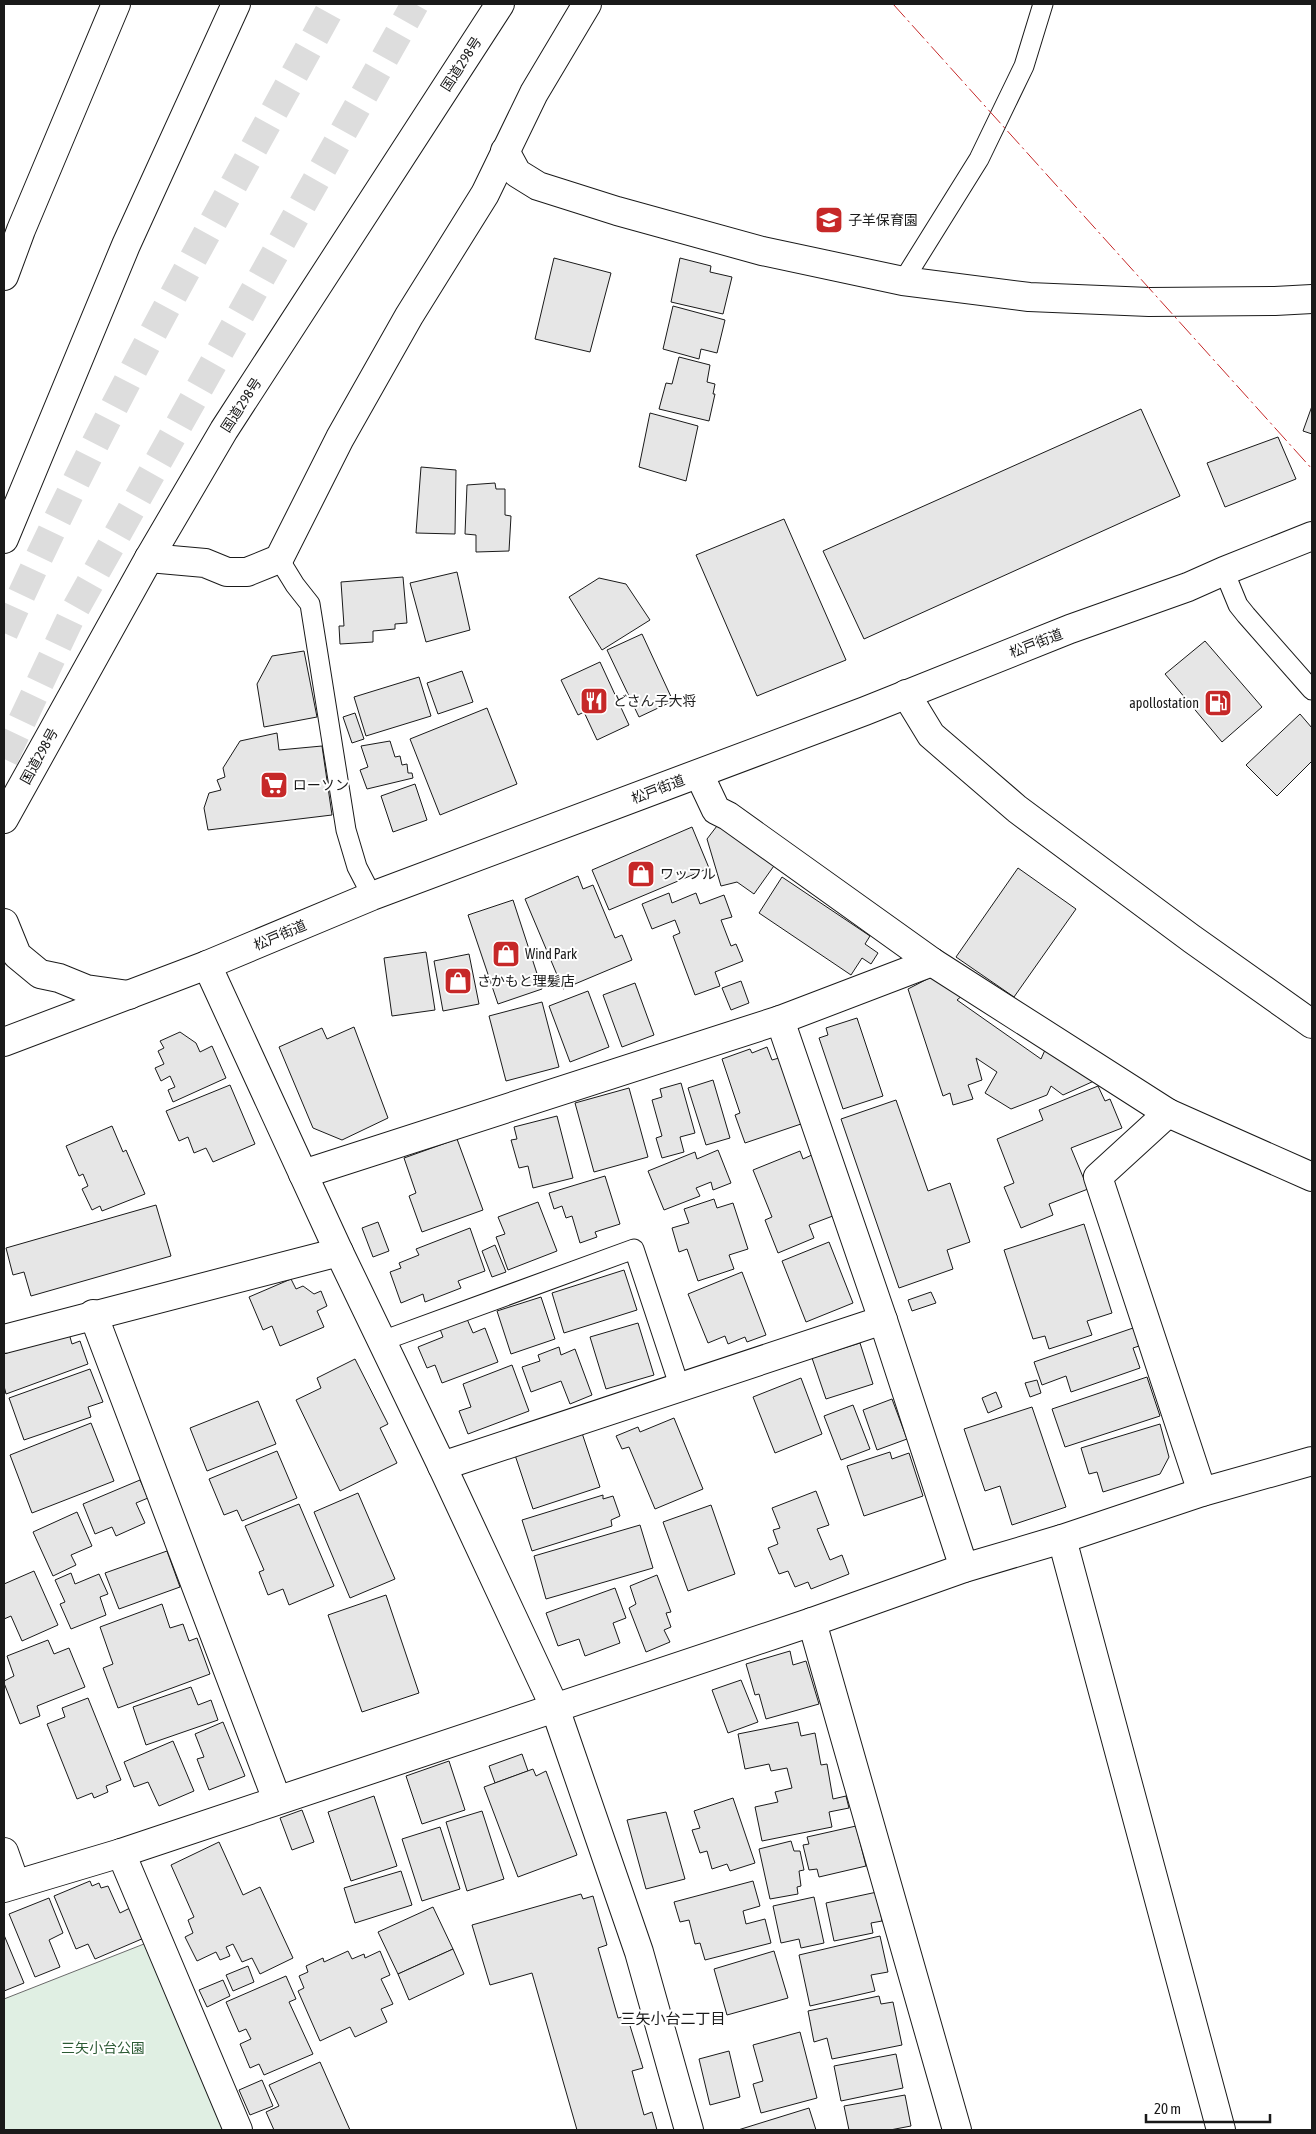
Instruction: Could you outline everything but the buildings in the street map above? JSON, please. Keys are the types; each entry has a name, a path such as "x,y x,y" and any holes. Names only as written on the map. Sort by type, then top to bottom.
{"main road":[{"path":"4,276 12,228 116,4"},
{"path":"4,539 126,245 236,4"},
{"name":"国道298号","path":"4,819 149,558 224,430 500,4"},
{"path":"149,558 205,563 227,572 247,572 279,559 340,438 409,316 485,194 534,93 587,4"},
{"path":"505,151 517,173 538,186 617,211 762,251 903,281 1029,297 1149,302 1312,299"},
{"name":"松戸街道","path":"4,1042 207,965 372,896 699,774 1070,629 1188,587 1312,536"},
{"path":"906,694 932,734 1017,809 1192,939 1312,1024"},
{"path":"699,774 716,810 728,816 932,962 1168,1113 1312,1177"},
{"path":"4,923 17,955 40,974 59,978 86,989 130,995"},
{"path":"303,1174 780,1020 932,962"},
{"path":"207,965 339,1252 442,1466 554,1708 639,1952 689,2130"},
{"path":"780,1020 883,1320 964,1568"},
{"path":"1168,1113 1098,1177 1202,1492"},
{"path":"4,1339 93,1314 339,1252"},
{"path":"93,1314 277,1800"},
{"path":"442,1466 883,1320"},
{"path":"4,1852 9,1885 121,1853 812,1622 964,1568 1062,1539 1202,1492 1312,1461"},
{"path":"1062,1539 1221,2130"},
{"path":"812,1622 957,2130"},
{"path":"121,1853 238,2130"}],"lane":[{"path":"903,281 979,159 1024,66 1043,4"},
{"path":"279,559 295,585 310,604 346,830 358,867 372,896"},
{"path":"1224,571 1238,605 1246,616 1312,690"},
{"path":"382,1340 634,1249 680,1388"}],"green space":[{"name":"三矢小台公園","path":"149,1942 228,2130 4,2130 4,1999"}],"tunnel":[{"path":"4,633 80,473 162,315 333,4"},
{"path":"4,759 72,615 415,4"}],"power":[{"path":"893,4 1312,469"}],"place":[{"name":"子羊保育園","path":"829,220"},
{"name":"どさん子大将","path":"594,701"},
{"name":"apollostation","path":"1218,703"},
{"name":"ローソン","path":"274,785"},
{"name":"ワッフル","path":"641,874"},
{"name":"Wind Park","path":"506,954"},
{"name":"さかもと理髪店","path":"458,981"}],"district":[{"name":"三矢小台二丁目","path":"673,2019"}]}
